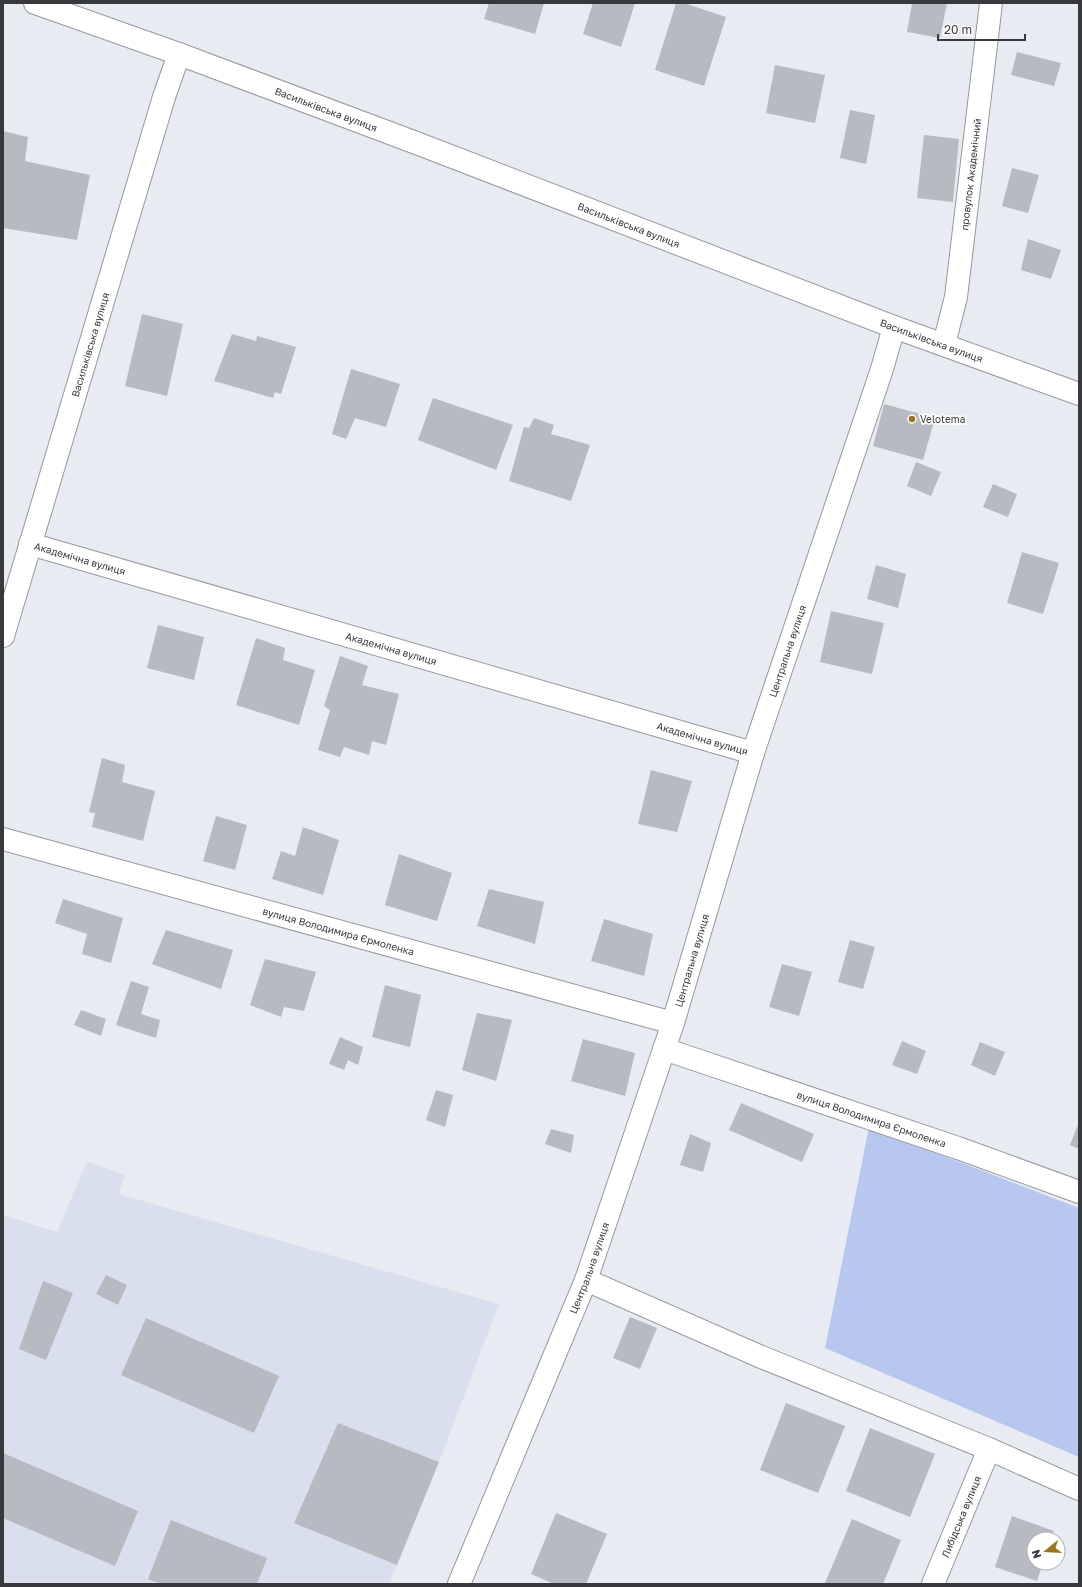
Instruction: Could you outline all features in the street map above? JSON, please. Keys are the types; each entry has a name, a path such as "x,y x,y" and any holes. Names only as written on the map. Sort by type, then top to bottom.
{"street":[{"name":"Васильківська вулиця","path":"36,3 179,54 894,327 1079,394"},
{"name":"провулок Академічний","path":"944,344 956,297 991,3"},
{"name":"Васильківська вулиця","path":"3,636 164,98 179,54"},
{"name":"Центральна вулиця","path":"459,1584 586,1280 673,1023 753,753 880,377 894,327"},
{"name":"Академічна вулиця","path":"30,544 753,753"},
{"name":"вулиця Володимира Єрмоленка","path":"3,839 673,1023"},
{"name":"вулиця Володимира Єрмоленка","path":"664,1049 958,1148 1079,1192"},
{"path":"586,1280 759,1356 989,1449 1079,1489"},
{"name":"Либідська вулиця","path":"934,1584 989,1449"}],"shaded area":[{"path":"869,1127 1079,1208 1079,1457 825,1348"},
{"path":"87,1161 125,1175 119,1194 499,1304 439,1462 389,1584 3,1584 3,1215 57,1232"}],"building":[{"path":"489,3 544,3 535,34 484,19"},
{"path":"593,3 635,3 621,47 583,34"},
{"path":"676,3 684,3 726,17 704,86 655,70"},
{"path":"912,3 947,3 940,38 907,32"},
{"path":"1017,52 1061,63 1054,86 1011,75"},
{"path":"775,65 825,75 815,123 766,113"},
{"path":"850,110 875,115 866,164 840,158"},
{"path":"3,131 28,137 25,161 90,175 77,240 3,228"},
{"path":"924,135 959,139 953,202 917,198"},
{"path":"1012,168 1039,175 1028,213 1002,206"},
{"path":"1028,239 1061,250 1051,279 1021,270"},
{"path":"142,314 183,324 167,396 125,386"},
{"path":"232,334 256,341 257,336 296,347 281,394 275,392 273,398 214,381"},
{"path":"351,369 400,384 386,427 355,418 346,439 332,434"},
{"path":"433,398 513,425 496,470 418,440"},
{"path":"884,404 935,418 923,460 873,446"},
{"path":"534,418 554,425 551,434 590,445 571,501 509,481 524,427 529,428"},
{"path":"916,462 941,472 931,496 907,486"},
{"path":"993,484 1017,494 1008,517 983,507"},
{"path":"1022,552 1059,563 1043,614 1007,603"},
{"path":"876,565 906,574 898,608 867,599"},
{"path":"831,611 884,623 872,674 820,662"},
{"path":"158,625 204,637 194,680 147,668"},
{"path":"256,638 285,648 283,660 315,670 299,725 236,705"},
{"path":"340,656 368,666 362,685 399,694 386,745 372,741 369,755 344,747 340,757 318,750 330,710 324,706"},
{"path":"102,758 125,765 122,782 155,791 143,841 92,827 95,813 89,812"},
{"path":"651,770 692,781 677,832 638,824"},
{"path":"216,816 247,825 235,870 203,861"},
{"path":"303,827 339,840 323,895 272,879 281,851 295,856"},
{"path":"399,854 452,873 437,921 385,905"},
{"path":"489,889 544,902 535,944 477,926"},
{"path":"63,899 123,918 111,963 82,954 87,934 55,923"},
{"path":"604,919 653,934 644,976 591,961"},
{"path":"166,930 233,950 221,989 152,964"},
{"path":"850,940 875,947 863,989 838,982"},
{"path":"265,959 316,972 304,1011 284,1007 281,1017 250,1005"},
{"path":"782,964 812,972 799,1016 769,1007"},
{"path":"131,981 149,987 141,1014 160,1020 156,1038 116,1025"},
{"path":"385,985 421,995 410,1047 372,1037"},
{"path":"81,1010 106,1019 101,1036 74,1025"},
{"path":"477,1013 512,1020 496,1081 462,1070"},
{"path":"340,1037 363,1047 358,1065 348,1060 344,1070 329,1064"},
{"path":"583,1039 635,1053 625,1096 571,1081"},
{"path":"902,1041 926,1051 917,1074 892,1065"},
{"path":"980,1042 1005,1052 995,1076 971,1065"},
{"path":"436,1090 453,1095 445,1127 426,1120"},
{"path":"741,1103 814,1134 802,1162 729,1130"},
{"path":"1079,1122 1079,1149 1070,1145"},
{"path":"551,1129 574,1135 571,1153 545,1144"},
{"path":"690,1134 711,1143 703,1172 680,1165"},
{"path":"106,1275 127,1285 118,1305 96,1294"},
{"path":"43,1281 73,1293 46,1360 19,1349"},
{"path":"630,1317 657,1328 640,1369 613,1358"},
{"path":"146,1318 279,1376 254,1433 121,1375"},
{"path":"786,1403 845,1426 818,1493 760,1470"},
{"path":"338,1423 439,1462 397,1565 294,1523"},
{"path":"870,1428 935,1454 910,1517 846,1491"},
{"path":"3,1453 138,1511 115,1566 3,1518"},
{"path":"556,1513 607,1534 586,1584 554,1584 531,1574"},
{"path":"1012,1516 1054,1531 1026,1531 1026,1571 1040,1571 1037,1581 995,1567"},
{"path":"852,1519 901,1540 883,1584 825,1583"},
{"path":"171,1520 267,1558 257,1584 161,1584 148,1579"}],"place":[{"name":"Velotema","path":"912,419"}]}
